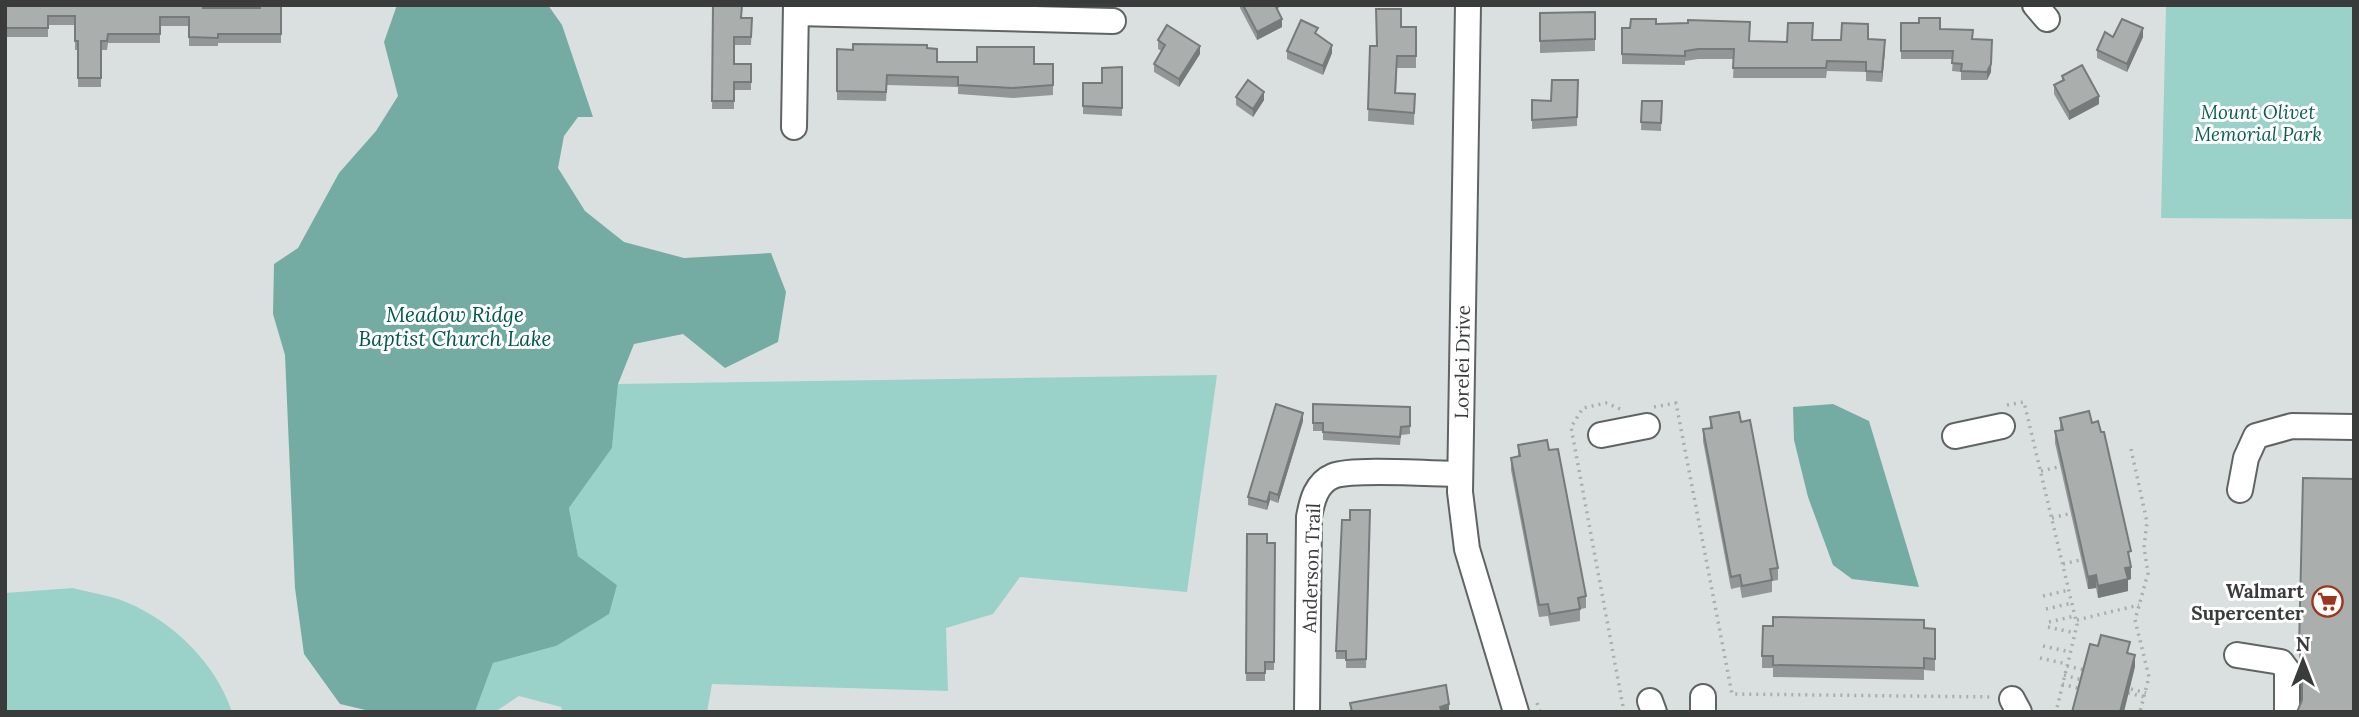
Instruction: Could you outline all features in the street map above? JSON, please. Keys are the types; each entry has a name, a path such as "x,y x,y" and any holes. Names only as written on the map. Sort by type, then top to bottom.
{"street":[{"name":"Lorelei Drive","path":"1468,5 1460,474 1467,549 1516,712"},
{"path":"794,127 796,9 1112,21"},
{"path":"1601,435 1642,416"},
{"path":"1955,436 2001,416"},
{"path":"2240,490 2246,458 2256,436 2292,426 2354,428"},
{"name":"Anderson Trail","path":"1307,712 1309,517 1313,494 1333,476 1356,473 1460,474"},
{"path":"2237,655 2281,662 2287,670 2287,712"}],"path":[{"path":"1624,712 1571,427 1583,408 1605,402 1642,416 1676,402 1732,694 2015,706"},
{"path":"2001,416 2024,402 2075,618 2075,633 2056,712"},
{"path":"2131,449 2147,522 2144,547 2148,573 2135,620 2149,677 2140,712"},
{"path":"2041,471 2058,467"},
{"path":"2052,518 2068,514"},
{"path":"2063,564 2080,560"},
{"path":"2043,596 2069,590"},
{"path":"2046,609 2072,603"},
{"path":"2075,633 2048,625 2139,605"},
{"path":"2043,646 2070,652"},
{"path":"2040,658 2086,671"},
{"path":"2064,675 2082,680"},
{"path":"2062,684 2082,689"},
{"path":"2129,691 2146,695"},
{"path":"1535,696 1540,712"}],"green space":[{"name":"Mount Olivet Memorial Park","path":"2166,5 2354,5 2354,219 2161,218"},
{"path":"1217,375 1187,592 1020,577 993,614 946,628 948,691 712,684 707,712 563,712 561,707 519,696 495,712 475,712 493,663 556,646 617,585 578,556 569,508 612,448 618,384"},
{"path":"73,588 126,602 176,632 204,661 225,694 232,712 5,712 5,593"}],"water":[{"name":"Meadow Ridge Baptist Church Lake","path":"397,5 548,5 562,25 593,117 578,117 564,136 558,168 585,211 624,242 684,258 771,253 786,292 778,342 725,368 683,334 634,344 618,384 612,448 569,508 578,556 617,585 609,614 556,646 493,663 475,712 374,712 340,704 304,654 295,588 285,355 273,314 274,264 298,248 339,173 376,131 398,96 384,42"},
{"path":"1833,404 1869,421 1919,587 1852,579 1833,565 1808,497 1794,440 1793,407"}],"building":[{"path":"5,5 203,5 203,8 260,8 260,5 281,5 281,34 189,37 189,17 160,17 160,34 108,34 107,41 101,41 101,78 78,78 75,16 48,16 48,28 5,28"},
{"path":"713,5 742,5 741,18 752,18 751,37 734,37 734,64 751,64 751,82 734,82 734,101 712,101"},
{"path":"1243,5 1275,5 1282,19 1257,32"},
{"path":"1376,9 1401,9 1401,27 1416,27 1416,56 1397,56 1395,93 1415,94 1414,113 1368,109 1370,46 1377,46"},
{"path":"1595,12 1595,39 1540,41 1540,13"},
{"path":"1919,18 1940,18 1940,29 1973,30 1972,39 1992,40 1991,64 1987,72 1961,71 1962,64 1952,63 1953,51 1901,51 1901,23 1919,23"},
{"path":"1631,19 1656,19 1656,24 1688,23 1688,20 1750,22 1749,41 1787,42 1788,23 1813,23 1812,40 1841,40 1842,23 1868,24 1868,39 1885,40 1882,72 1866,71 1866,62 1827,61 1826,68 1733,68 1734,49 1698,49 1685,51 1685,56 1622,54 1622,28 1630,28"},
{"path":"2122,19 2143,28 2127,64 2097,50 2105,32 2113,37"},
{"path":"1301,20 1318,28 1315,33 1332,45 1323,66 1287,51"},
{"path":"1167,25 1200,46 1179,79 1154,64 1165,45 1158,40"},
{"path":"853,44 927,45 927,48 937,49 937,62 977,62 977,47 1034,47 1034,64 1053,64 1053,85 1013,88 958,85 958,77 887,75 886,92 837,91 837,49 853,50"},
{"path":"2082,65 2099,96 2069,112 2054,85 2064,80 2062,76"},
{"path":"1122,67 1122,108 1083,106 1083,83 1102,83 1102,68"},
{"path":"1248,80 1264,92 1253,109 1236,97"},
{"path":"1552,80 1578,80 1577,117 1532,120 1532,100 1551,101"},
{"path":"1642,101 1662,101 1661,123 1641,122"},
{"path":"1276,404 1303,413 1278,495 1270,492 1267,502 1248,497"},
{"path":"1313,404 1410,407 1410,426 1401,427 1400,437 1323,432 1323,423 1313,423"},
{"path":"2089,411 2092,423 2098,421 2101,432 2104,432 2131,551 2128,552 2131,567 2125,568 2128,579 2098,586 2096,575 2088,577 2055,431 2063,430 2060,418"},
{"path":"1739,412 1741,422 1750,420 1778,568 1770,569 1772,580 1742,586 1740,575 1731,577 1703,429 1712,428 1710,417"},
{"path":"1547,440 1549,450 1558,449 1586,596 1578,598 1580,609 1550,614 1548,604 1539,605 1511,458 1520,456 1518,445"},
{"name":"Walmart Supercenter","path":"2303,478 2354,479 2354,712 2297,712 2302,700 2302,658 2299,649"},
{"path":"1350,510 1370,510 1366,659 1346,660 1346,651 1336,651 1342,520 1350,520"},
{"path":"1247,534 1267,534 1267,543 1275,543 1274,662 1265,662 1265,673 1246,673"},
{"path":"1773,617 1924,620 1924,628 1935,629 1935,659 1924,658 1924,668 1773,665 1773,656 1762,656 1763,626 1773,626"},
{"path":"2101,635 2130,642 2127,653 2135,655 2120,712 2072,712 2090,644 2098,646"},
{"path":"1446,685 1449,704 1440,707 1442,712 1352,712 1350,703"}],"place":[{"name":"Walmart Supercenter","path":"2327,602"}]}
